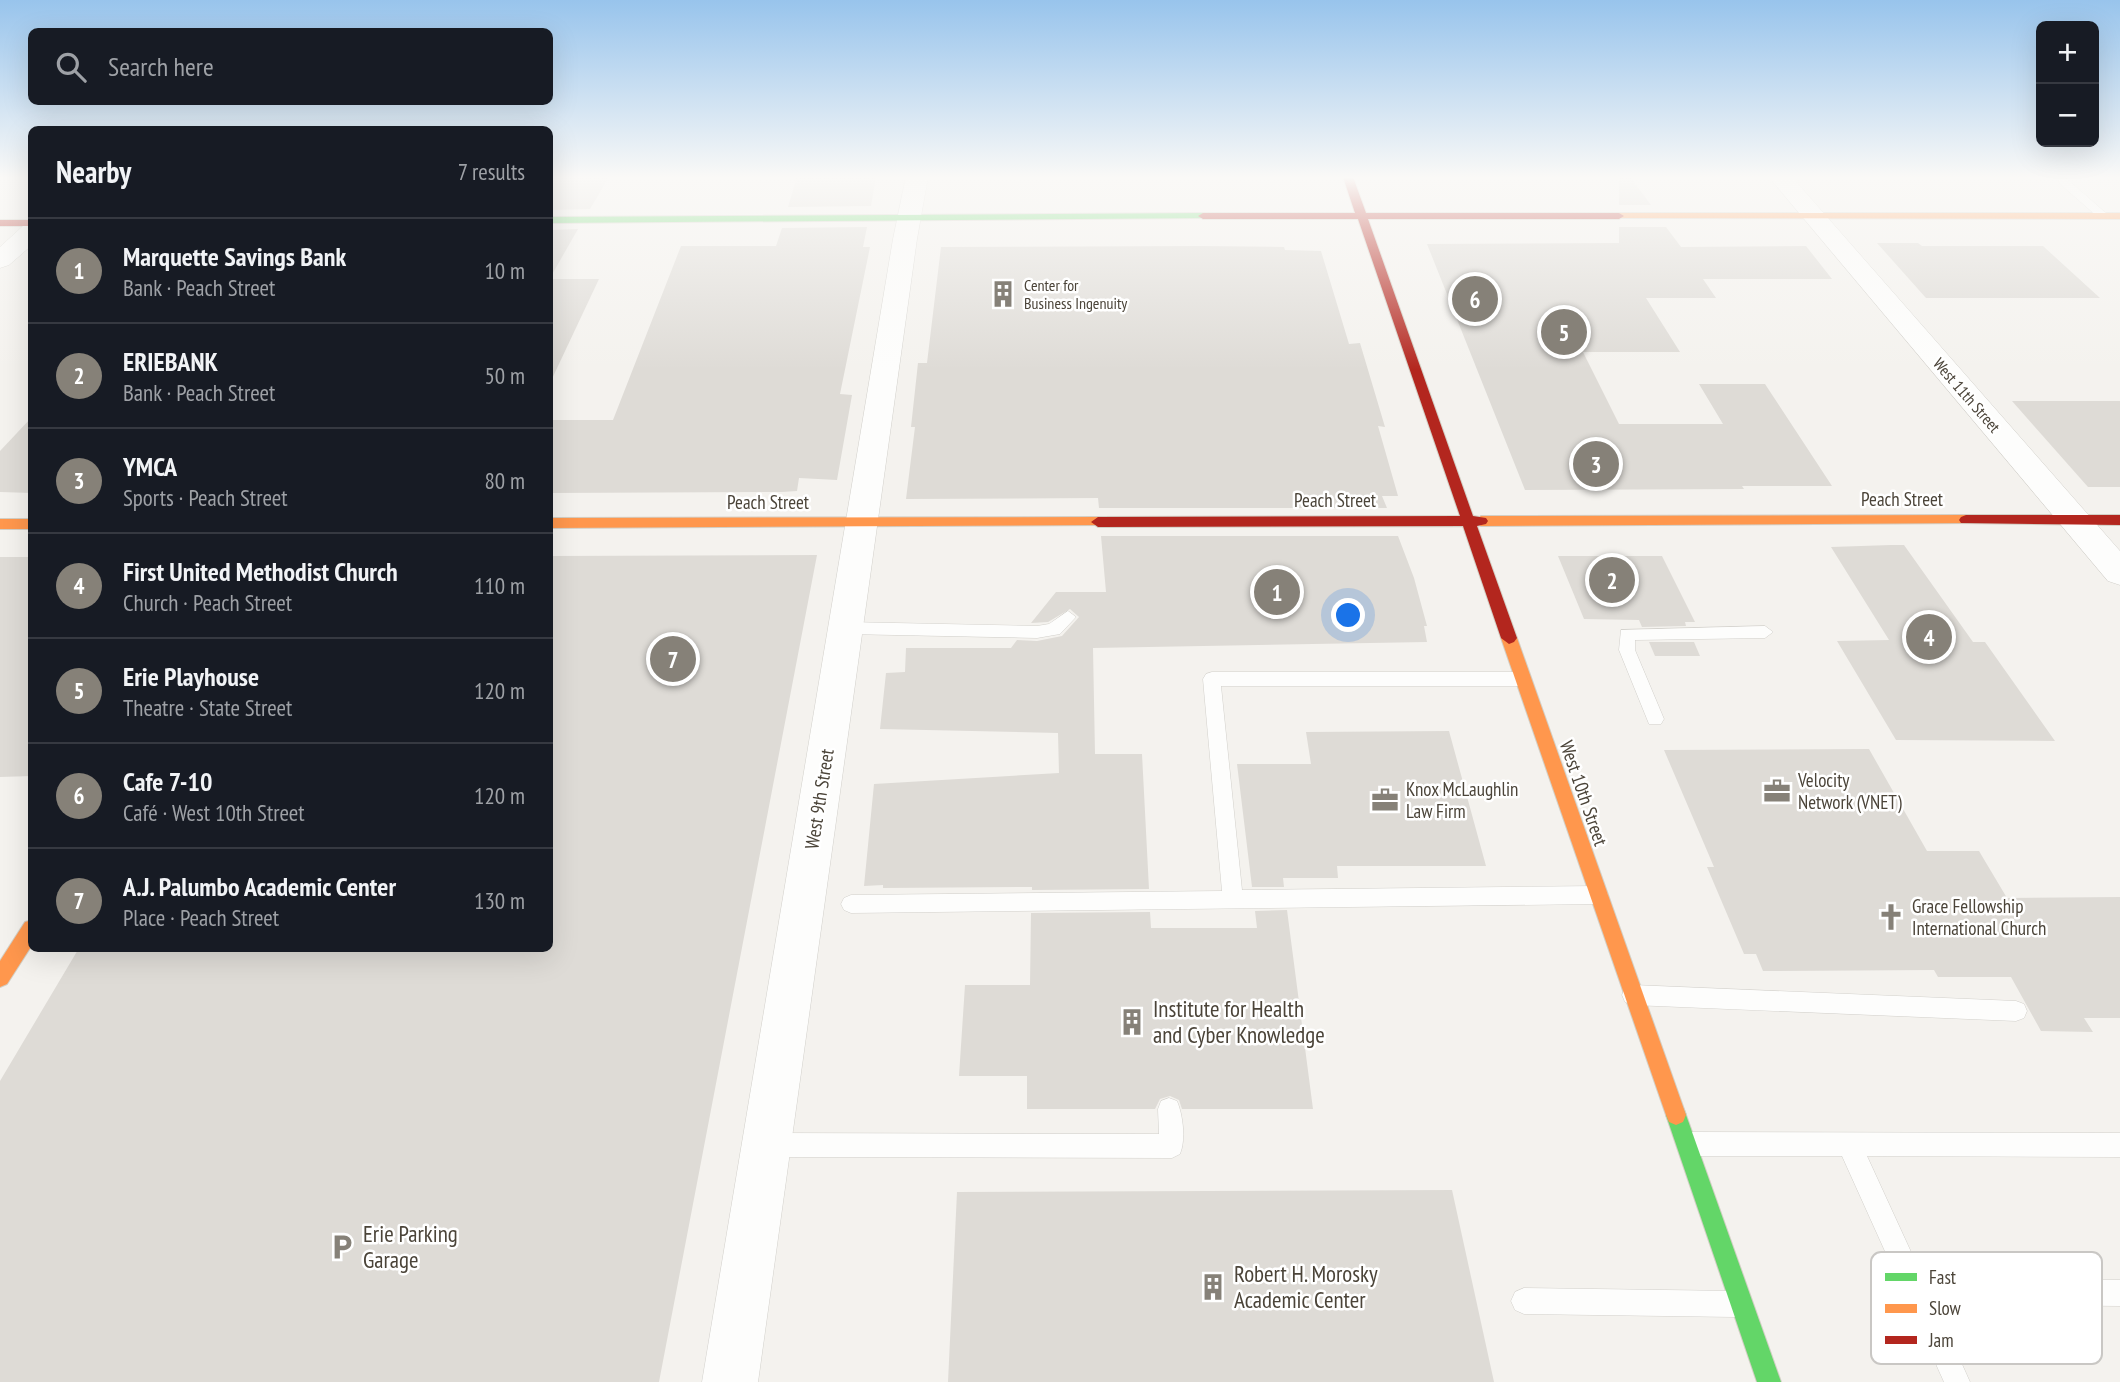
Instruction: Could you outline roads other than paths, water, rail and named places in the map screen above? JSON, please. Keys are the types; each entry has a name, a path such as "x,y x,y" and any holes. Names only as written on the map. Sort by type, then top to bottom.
{"main road":[{"name":"West 10th Street","path":"1371,241 1769,1382"},
{"name":"Peach Street","path":"553,523 2120,520"},
{"path":"0,524 28,524"},
{"path":"0,978 28,934"}],"street":[{"path":"0,260 20,241"},
{"name":"West 9th Street","path":"730,1382 905,241"},
{"name":"West 11th Street","path":"1835,241 2120,573"}],"lane":[{"path":"846,628 1037,632 1054,630 1068,617"},
{"path":"1655,719 1627,650 1627,634 1765,632"},
{"path":"1233,900 1212,679 1522,679"},
{"path":"851,904 1598,895"},
{"path":"1633,995 2015,1011"},
{"path":"766,1145 1172,1146 1169,1109"},
{"path":"1686,1144 2120,1145"},
{"path":"1849,1144 1897,1252"},
{"path":"2102,1293 2120,1293"},
{"path":"1524,1301 1742,1304"},
{"path":"1948,1364 1956,1382"}],"place":[{"name":"Center for Business Ingenuity","path":"1003,294"},
{"name":"Cafe 7-10","path":"1475,299"},
{"name":"Erie Playhouse","path":"1564,332"},
{"name":"YMCA","path":"1596,464"},
{"name":"ERIEBANK","path":"1612,580"},
{"name":"Marquette Savings Bank","path":"1277,592"},
{"name":"First United Methodist Church","path":"1929,637"},
{"name":"A.J. Palumbo Academic Center","path":"673,659"},
{"name":"Velocity Network (VNET)","path":"1777,791"},
{"name":"Knox McLaughlin Law Firm","path":"1385,800"},
{"name":"Grace Fellowship International Church","path":"1891,917"},
{"name":"Institute for Health and Cyber Knowledge","path":"1132,1022"},
{"name":"Erie Parking Garage","path":"342,1247"},
{"name":"Robert H. Morosky Academic Center","path":"1213,1287"}]}
